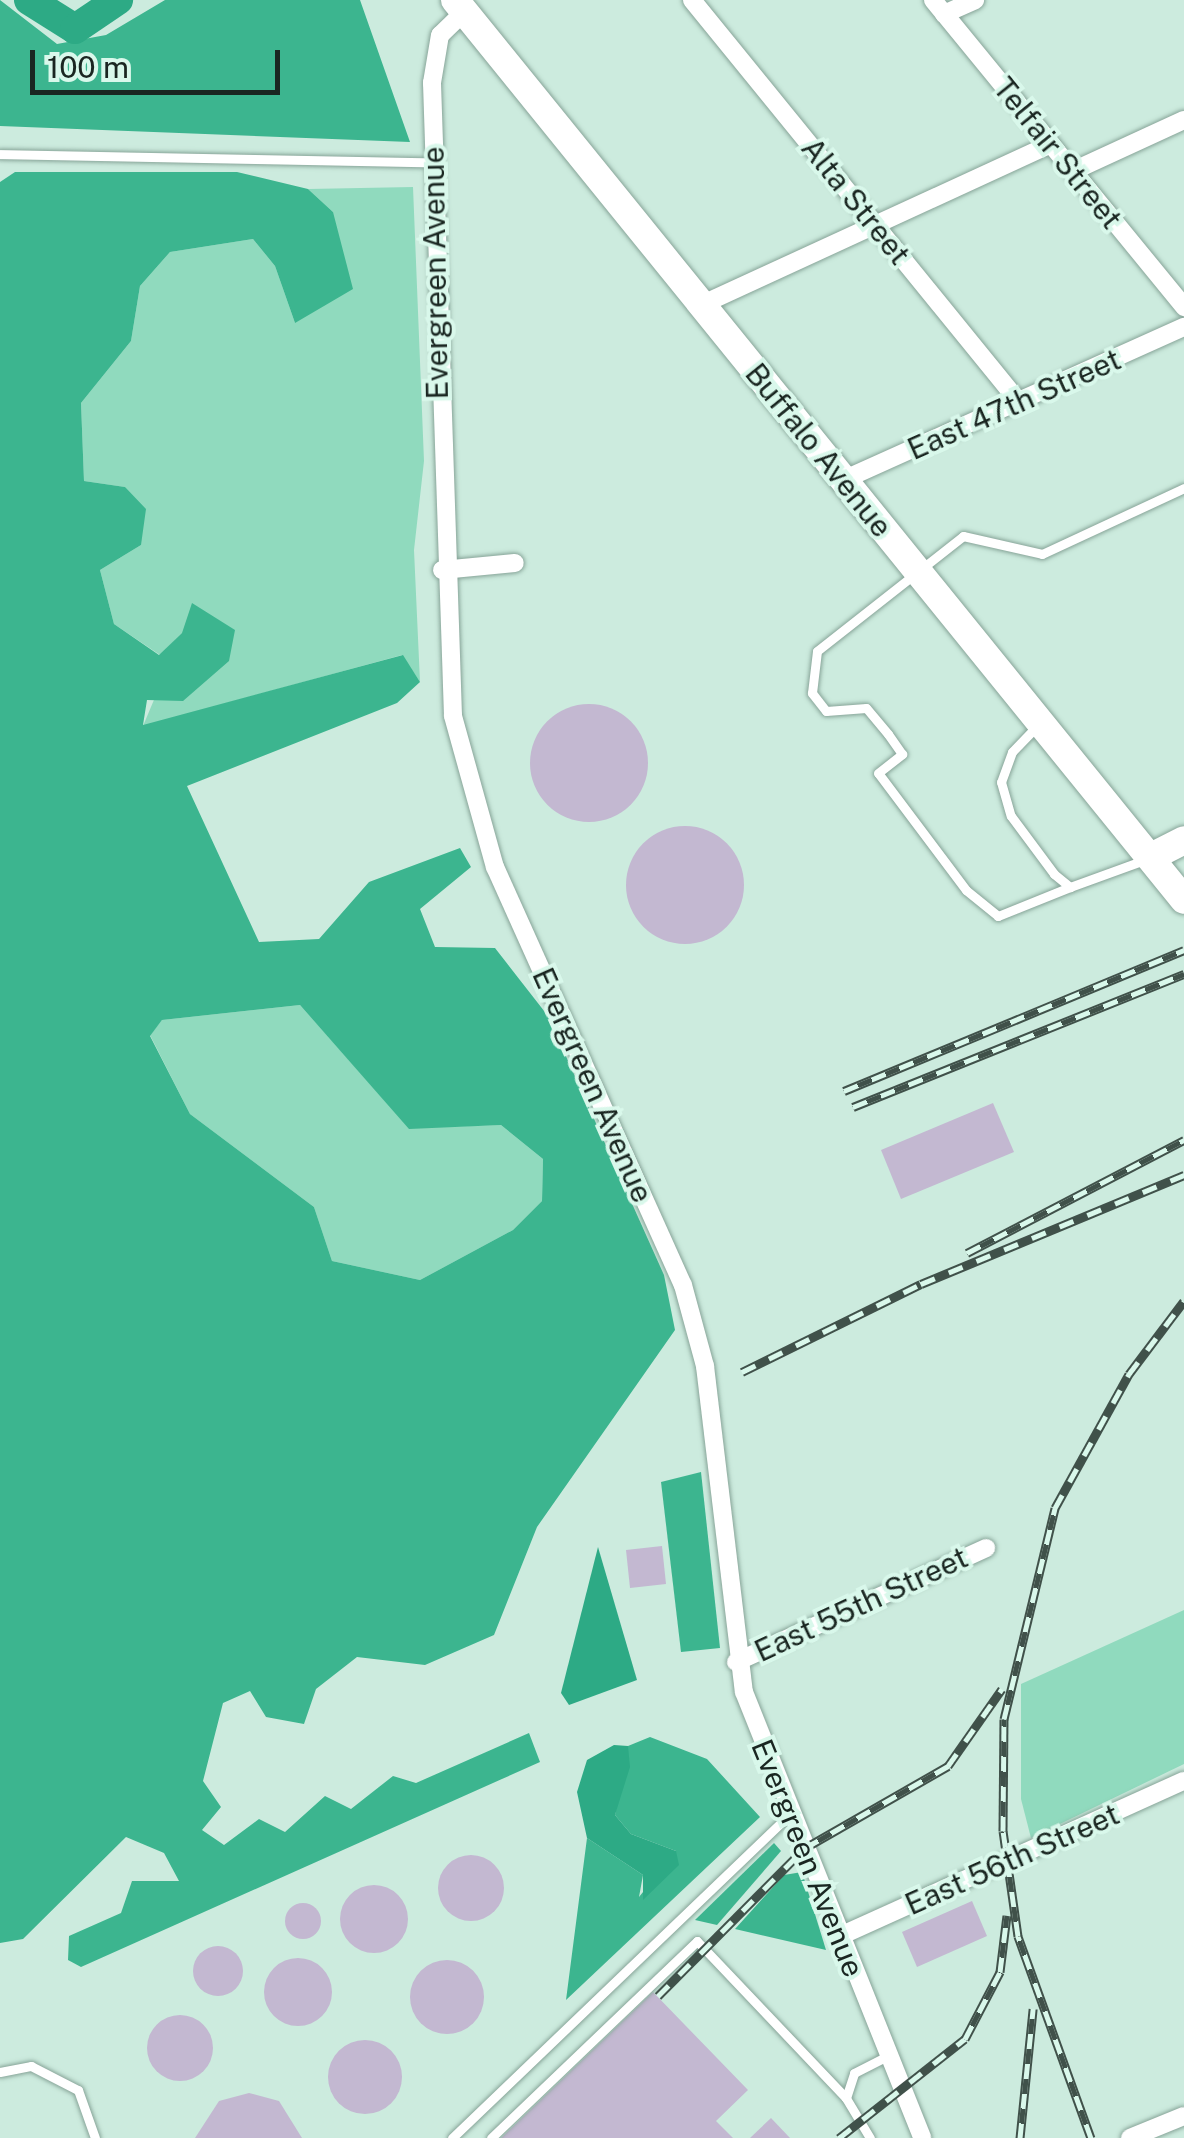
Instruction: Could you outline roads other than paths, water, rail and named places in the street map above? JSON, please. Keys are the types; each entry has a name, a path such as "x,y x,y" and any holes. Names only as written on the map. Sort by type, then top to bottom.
{"street":[{"name":"Alta Street","path":"692,0 1019,402"},
{"path":"939,7 974,0"},
{"name":"Evergreen Avenue","path":"469,4 440,34 432,162 447,684 474,805 696,1331 736,1662 791,1813 922,2138"},
{"name":"Buffalo Avenue","path":"469,4 701,305 1184,900"},
{"name":"Telfair Street","path":"939,7 1184,307"},
{"path":"1073,171 1184,120"},
{"path":"701,305 1051,144"},
{"name":"East 47th Street","path":"843,480 1184,327"},
{"path":"442,570 515,563"},
{"path":"1151,857 1184,840"},
{"name":"East 55th Street","path":"736,1662 986,1548"},
{"name":"East 56th Street","path":"840,1936 1184,1782"},
{"path":"1130,2138 1184,2116"}],"lane":[{"path":"0,154 432,162"},
{"path":"1151,857 998,916 966,890 878,773 902,754 888,734 866,708 826,711 812,692 817,651 920,575 963,536 1042,554 1184,488"},
{"path":"1039,724 1012,752 1001,782 1011,816 1070,887"},
{"path":"452,2138 791,1813"},
{"path":"491,2138 697,1941 846,2098 865,2137"},
{"path":"846,2098 854,2073 888,2056"},
{"path":"0,2072 31,2066 78,2090 95,2138"}],"waterway":[{"path":"29,0 75,29 118,0"}],"railway":[{"path":"844,1091 1184,950"},
{"path":"853,1107 1184,974"},
{"path":"967,1253 1184,1140"},
{"path":"742,1372 921,1284 1184,1175"},
{"path":"1091,2138 1018,1936 1003,1831 1004,1719 1055,1508 1129,1374 1184,1301"},
{"path":"658,1996 805,1848 948,1766 1002,1689"},
{"path":"839,2138 965,2039 1000,1972 1007,1915"},
{"path":"1020,2138 1033,2009"}]}
